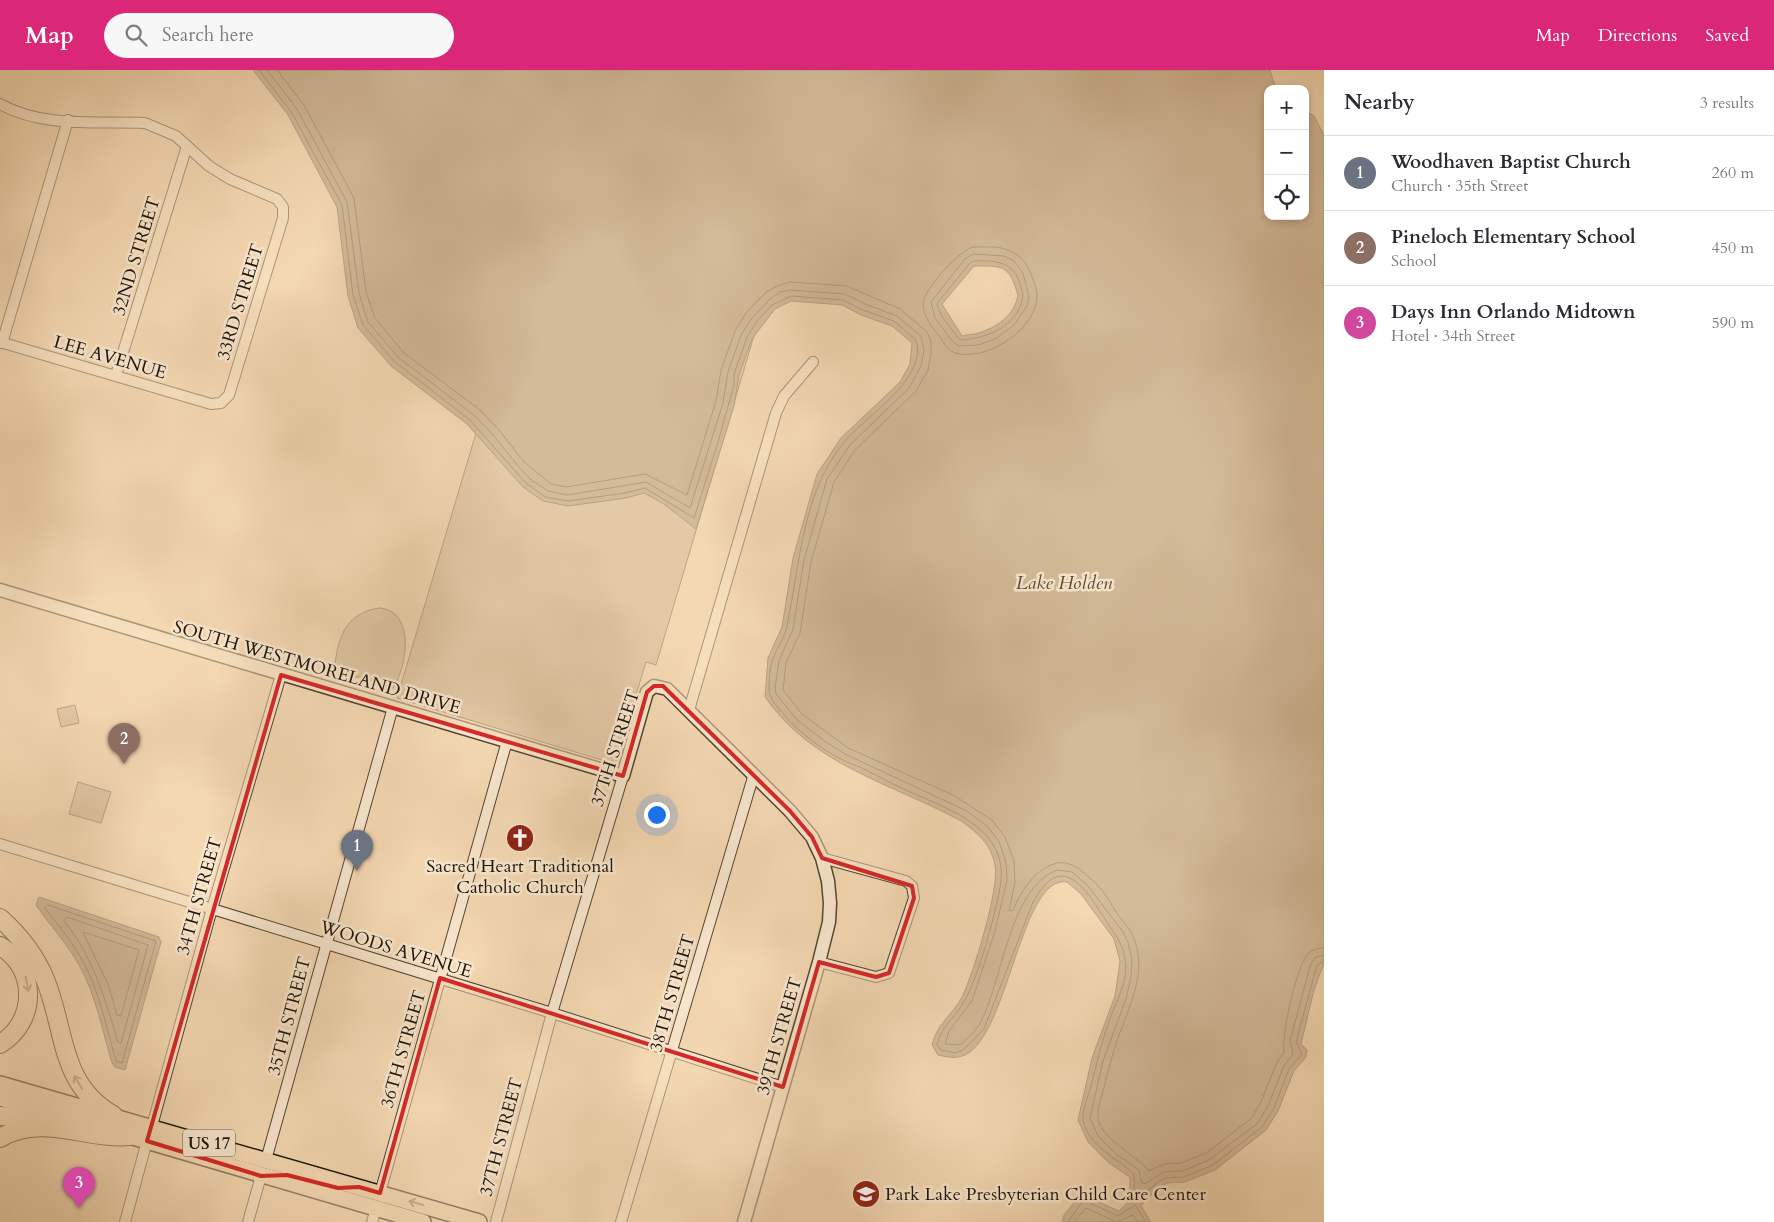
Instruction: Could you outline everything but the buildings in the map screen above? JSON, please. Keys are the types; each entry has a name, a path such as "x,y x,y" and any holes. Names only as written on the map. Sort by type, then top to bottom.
{"highway":[{"path":"0,918 21,940 39,966 50,994 74,1076 112,1123"},
{"path":"0,946 11,953 21,967 27,982 29,996 26,1012 21,1024 12,1036 0,1044"},
{"path":"0,1116 112,1123"},
{"path":"0,1138 24,1129 50,1126 100,1136 130,1136"}],"main road":[{"name":"US 17","path":"0,1084 149,1134 261,1176 374,1215 423,1222"},
{"name":"US 17","path":"0,1098 112,1123 130,1136 149,1134 266,1160 479,1222"},
{"path":"261,1176 287,1175 338,1188 359,1187"}],"street":[{"path":"0,104 29,117 145,123 176,136 187,146"},
{"path":"1,343 68,120"},
{"name":"33RD STREET","path":"187,146 209,166 230,179 277,199 283,207 283,218 229,395 221,403 211,404"},
{"name":"32ND STREET","path":"116,375 187,146"},
{"name":"LEE AVENUE","path":"1,343 211,404"},
{"path":"689,710 776,413 784,396 813,362"},
{"name":"SOUTH WESTMORELAND DRIVE","path":"0,590 623,776"},
{"name":"34TH STREET","path":"124,1222 212,909 281,675"},
{"name":"37TH STREET","path":"496,1222 552,1013 644,699 651,688 663,686 689,710"},
{"name":"35TH STREET","path":"266,1160 393,707"},
{"name":"39TH STREET","path":"689,710 790,810 812,837 822,858 828,881 829,922 744,1222"},
{"name":"36TH STREET","path":"380,1193 507,741"},
{"name":"38TH STREET","path":"621,1222 754,774"},
{"name":"WOODS AVENUE","path":"0,844 325,945 440,978 783,1086"},
{"path":"819,962 876,977 889,973 914,898 912,886 906,881 822,858"},
{"path":"248,1222 261,1176"}],"highlighted area":[{"path":"281,675 623,776 647,692 654,686 663,686 790,811 812,837 822,858 912,886 914,898 889,973 876,977 819,962 783,1087 440,978 380,1193 359,1187 338,1188 287,1175 261,1176 147,1141"}],"shaded area":[{"path":"530,252 759,319 656,665 646,662 615,764 397,698"},
{"path":"380,608 391,612 399,619 404,630 405,655 402,667 393,688 388,690 365,677 344,677 335,665 336,654 342,635 352,620 369,610"},
{"path":"75,705 79,723 61,727 57,709"},
{"path":"78,782 111,792 101,823 69,814"}],"water":[{"name":"Lake Holden","path":"253,70 1270,70 1275,85 1264,85 1264,220 1309,220 1309,113 1314,116 1324,135 1324,963 1314,990 1301,1044 1307,1050 1306,1057 1294,1071 1278,1111 1266,1130 1215,1170 1185,1182 1167,1183 1157,1189 1141,1206 1151,1222 1062,1222 1064,1215 1081,1194 1119,1211 1130,1200 1130,1177 1109,1163 1088,1142 1078,1120 1092,1058 1115,996 1120,961 1114,939 1081,894 1067,882 1051,886 1038,903 1026,928 993,1018 980,1041 962,1056 938,1055 932,1045 934,1037 962,997 967,986 990,911 994,892 995,865 990,851 978,835 961,821 855,771 830,757 784,721 765,697 768,658 782,627 793,558 817,474 841,438 900,382 910,364 912,343 892,326 861,315 842,305 791,301 775,309 752,339 739,375 734,406 696,529 664,504 644,493 626,498 568,506 543,501 523,487 467,424 391,366 358,328 348,296 337,207 288,115","holes":["974,266 992,266 1004,269 1012,278 1018,295 1016,302 1009,314 998,324 985,331 962,336 942,304"]},
{"path":"39,897 159,937 161,942 125,1070 115,1067 112,1063 85,976 69,949 36,905"}],"place":[{"name":"Pineloch Elementary School","path":"124,764"},
{"name":"Sacred Heart Traditional Catholic Church","path":"520,838"},
{"name":"Woodhaven Baptist Church","path":"357,871"},
{"name":"Park Lake Presbyterian Child Care Center","path":"866,1194"},
{"name":"Days Inn Orlando Midtown","path":"79,1208"}]}
